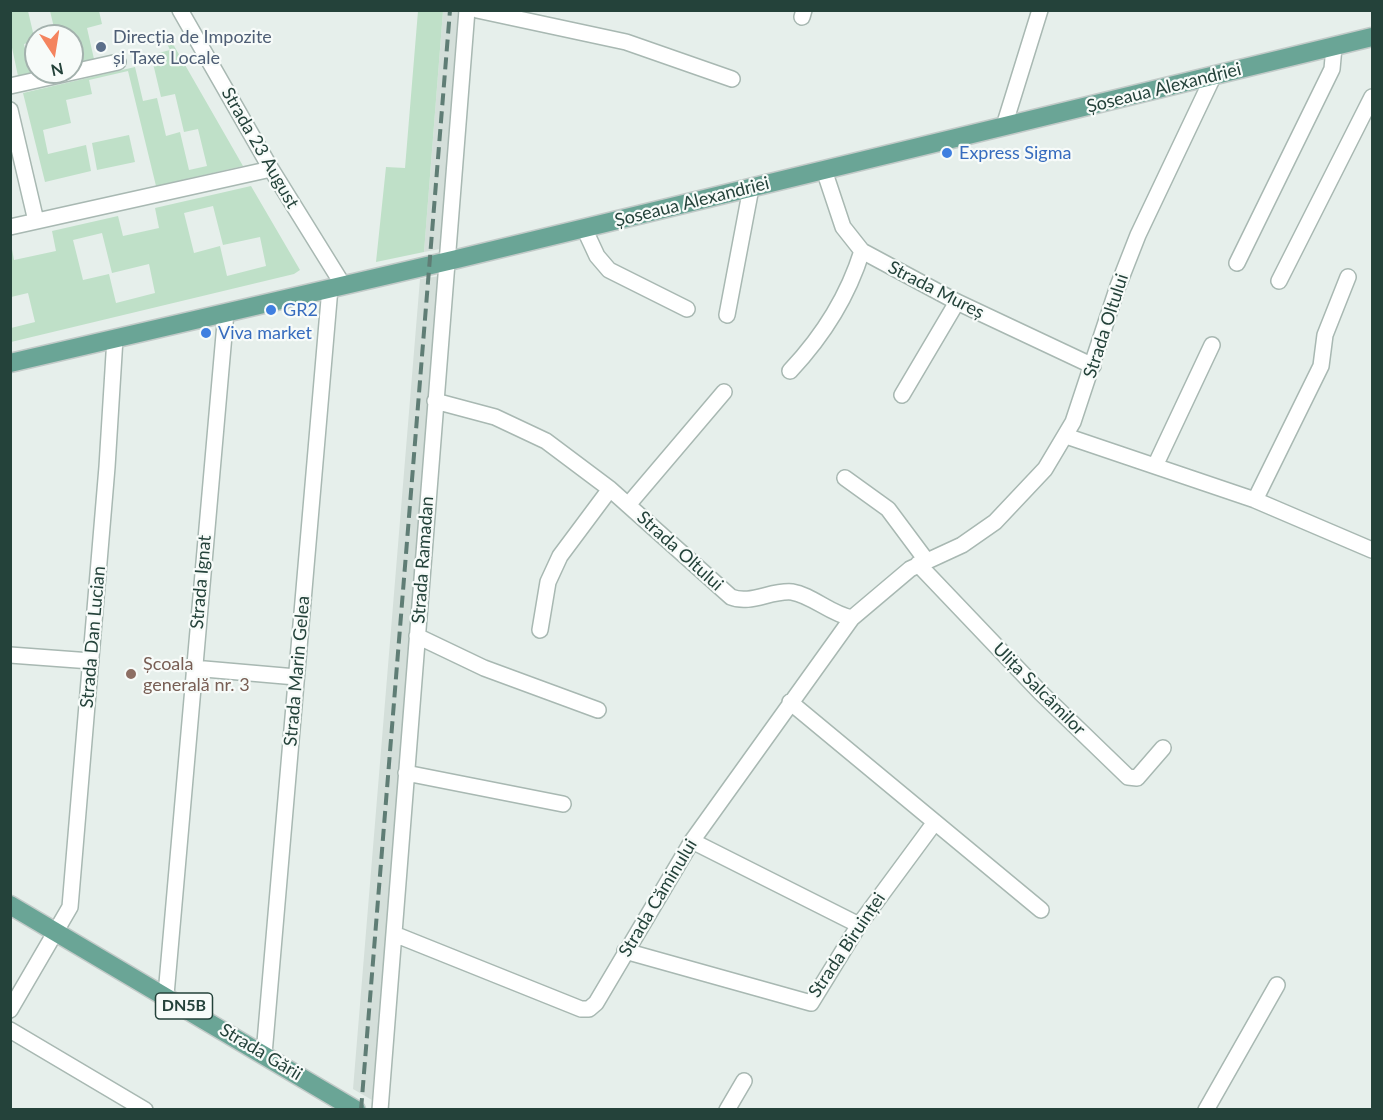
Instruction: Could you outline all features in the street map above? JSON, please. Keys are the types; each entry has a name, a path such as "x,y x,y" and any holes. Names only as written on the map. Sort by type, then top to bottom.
{"main road":[{"name":"Șoseaua Alexandriei","path":"10,363 446,262 1372,37"},
{"name":"Strada Gării","path":"10,904 356,1110"}],"street":[{"name":"Strada 23 August","path":"180,10 336,287"},
{"name":"Strada Ramadan","path":"380,1110 467,10"},
{"path":"477,10 637,45 732,79"},
{"path":"1004,126 1040,10"},
{"path":"1237,263 1332,69 1334,47"},
{"path":"10,86 118,62"},
{"name":"Strada Oltului","path":"435,401 495,417 531,433 579,464 731,597 745,600 783,591 795,592 831,612 852,618 922,562 962,545 995,522 1045,469 1066,436 1093,366 1115,294 1138,235 1213,77"},
{"path":"1279,280 1372,97"},
{"path":"10,110 36,221"},
{"path":"10,227 271,169"},
{"name":"Strada Mureș","path":"824,170 843,227 862,251 957,302 1093,366"},
{"path":"727,315 751,188"},
{"path":"584,228 597,256 609,270 687,309"},
{"path":"790,371 823,331 856,271 862,251"},
{"path":"1254,500 1321,366 1325,335 1348,277"},
{"name":"Strada Marin Gelea","path":"264,1054 296,677 336,287"},
{"path":"902,395 957,302"},
{"name":"Strada Ignat","path":"165,996 226,312"},
{"name":"Strada Dan Lucian","path":"10,1010 69,907 91,661 115,338"},
{"path":"1155,466 1212,345"},
{"path":"628,505 724,392"},
{"path":"1066,436 1254,500 1372,550"},
{"path":"844,478 888,509 922,562"},
{"path":"540,630 549,582 560,556 610,489"},
{"name":"Ulița Salcâmilor","path":"922,562 1041,693 1128,777 1137,778 1163,748"},
{"name":"Strada Căminului","path":"394,934 581,1009 589,1009 596,1003 692,841 852,618"},
{"path":"417,636 493,671 598,710"},
{"path":"10,655 91,661"},
{"path":"193,668 296,677"},
{"path":"790,702 1041,910"},
{"path":"406,773 563,804"},
{"name":"Strada Biruinței","path":"625,951 811,1003 859,925 935,822"},
{"path":"692,841 859,925"},
{"path":"1206,1110 1277,985"},
{"path":"10,1030 145,1110"},
{"path":"727,1110 744,1081"}],"shaded area":[{"path":"443,11 458,11 440,249 424,252"},
{"path":"440,276 372,1100 353,1089 420,279"}],"green space":[{"path":"10,11 28,11 31,24 24,24 24,75 18,76 11,43"},
{"path":"50,11 99,11 102,24 87,28 94,59 84,61 84,24 53,24"},
{"path":"418,11 443,11 424,252 376,262 386,167 405,168"},
{"path":"169,37 243,166 156,186 128,71 89,80 92,94 66,100 71,123 43,130 48,154 86,145 91,171 45,182 23,93 62,84 84,84 84,79 135,67 143,101 157,98 166,136 180,132 189,170 207,166 198,129 184,132 175,94 161,97 151,55 170,50 165,39"},
{"path":"129,135 135,162 97,170 92,143"},
{"path":"251,186 300,270 294,274 11,342 11,328 35,322 28,293 11,297 11,244 14,260 56,251 52,231 118,216 123,236 159,228 155,208","holes":["213,206 223,245 260,237 266,266 227,276 220,246 194,253 184,213","102,233 112,273 149,264 155,293 116,303 109,274 83,280 73,240"]}],"railway":[{"path":"361,1110 450,10"}],"place":[{"name":"Direcția de Impozite și Taxe Locale","path":"101,47"},
{"name":"Express Sigma","path":"947,153"},
{"name":"GR2","path":"271,310"},
{"name":"Viva market","path":"206,333"},
{"name":"Școala generală nr. 3","path":"131,674"}]}
